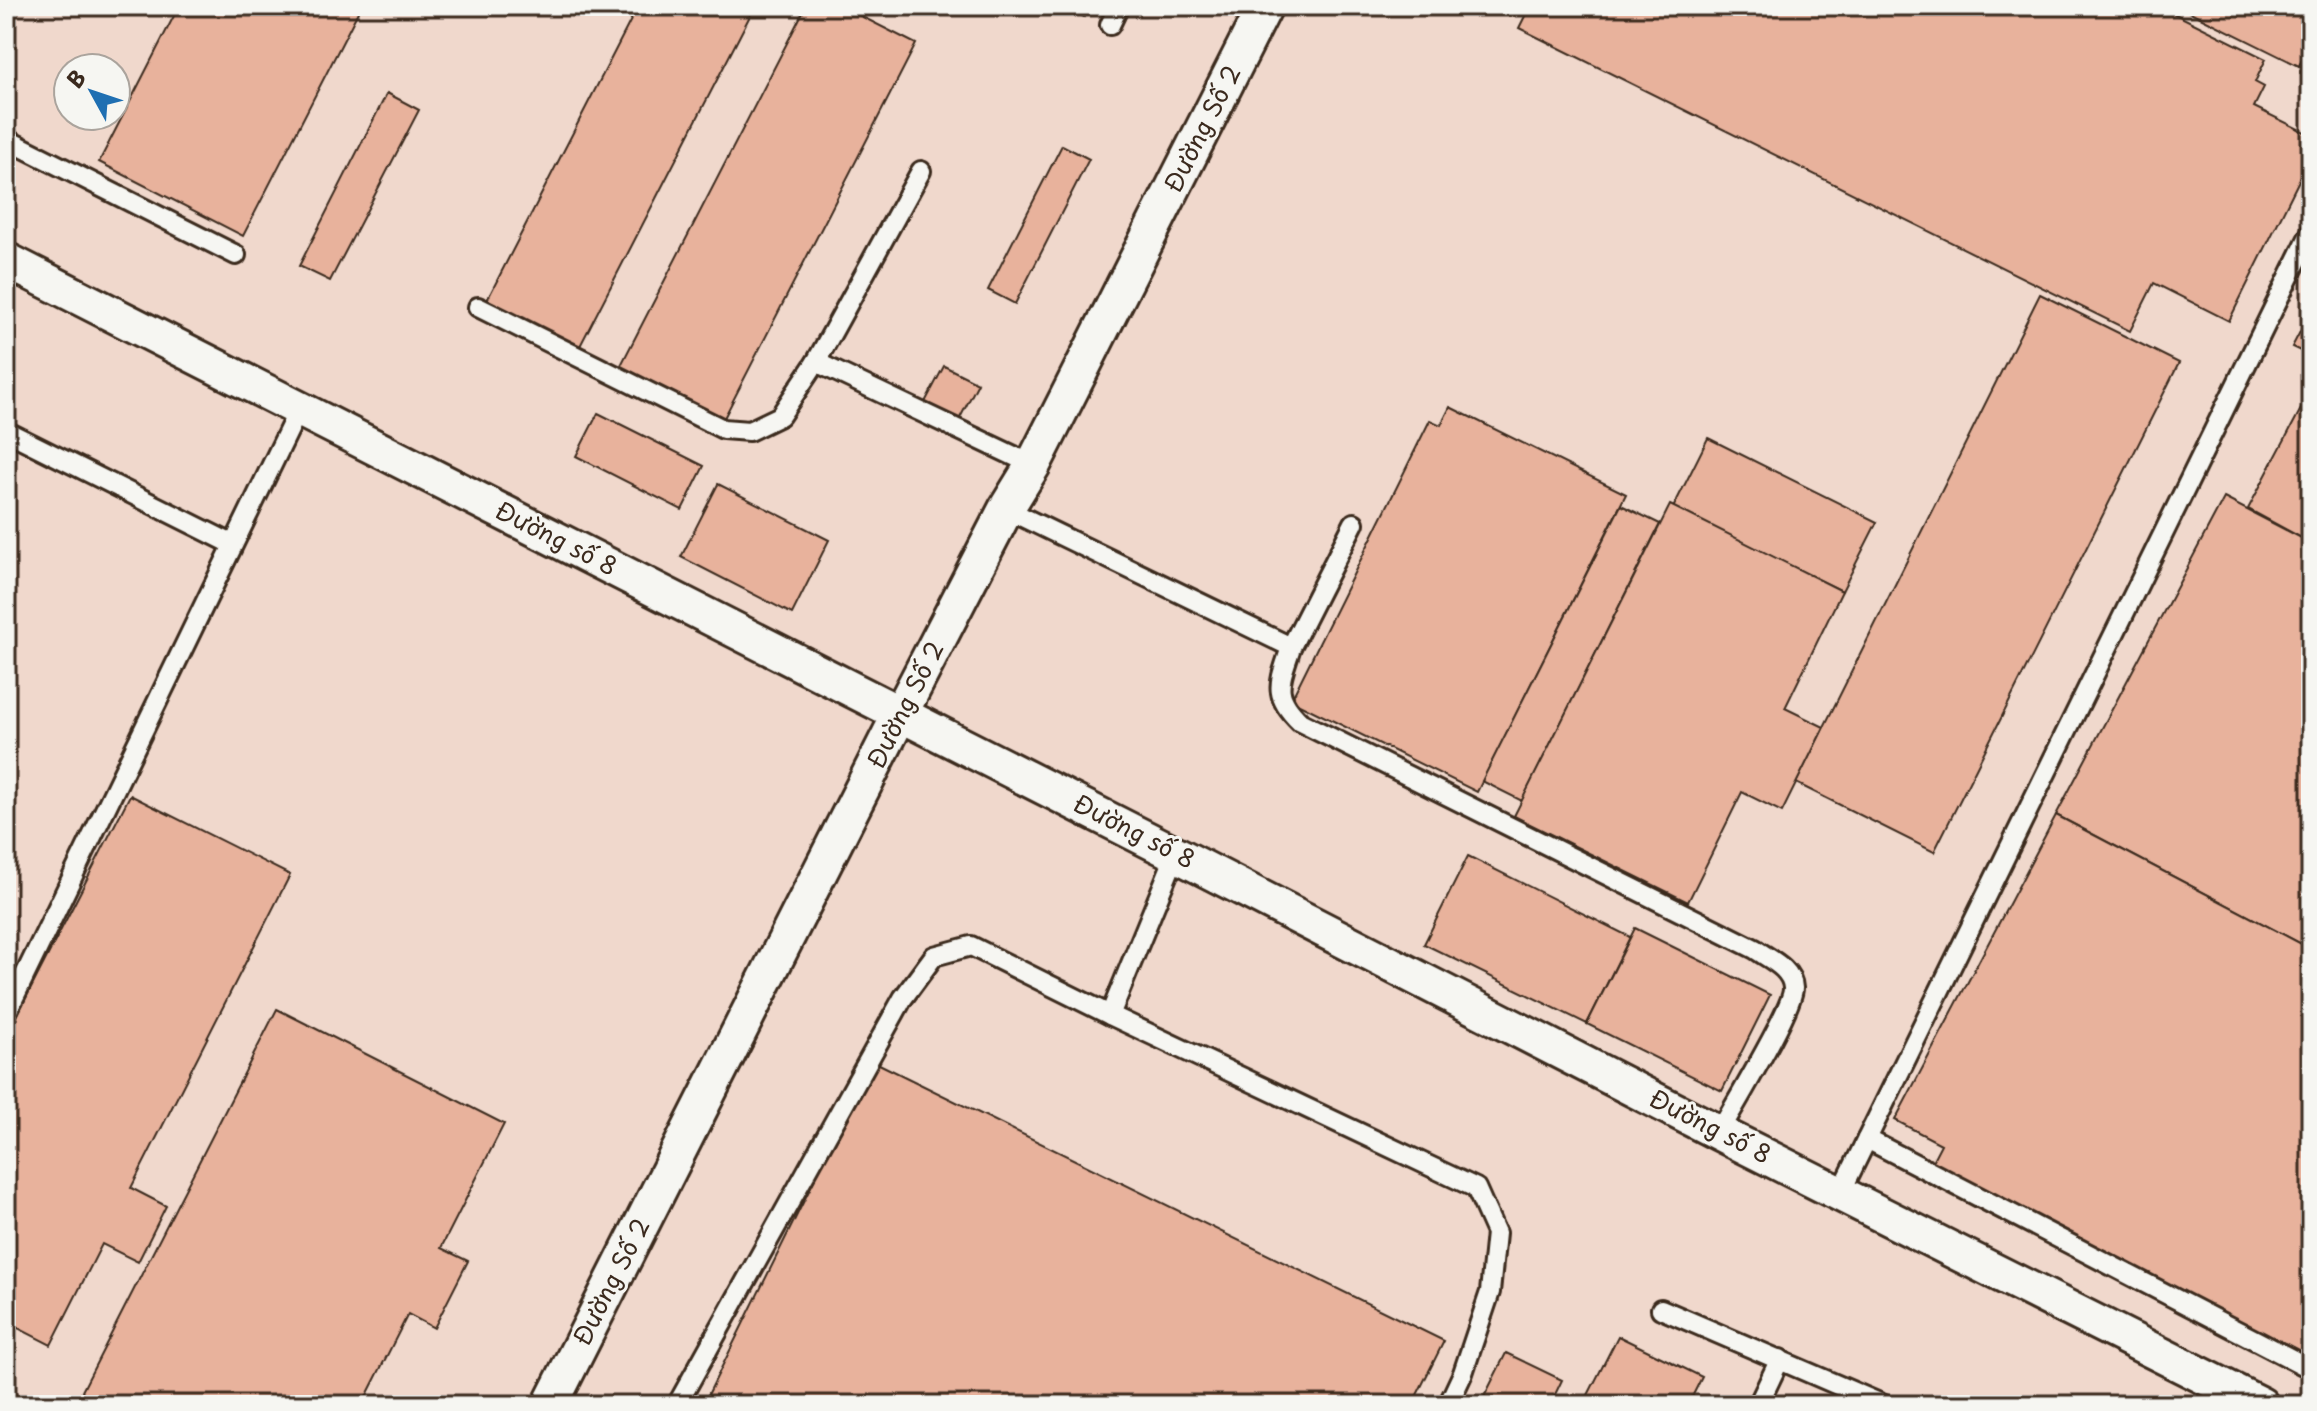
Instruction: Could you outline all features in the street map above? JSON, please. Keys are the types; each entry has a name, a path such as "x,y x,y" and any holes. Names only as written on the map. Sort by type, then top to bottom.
{"street":[{"name":"Đường Số 2","path":"550,1405 900,714 1006,509 1033,465 1265,6"},
{"name":"Đường số 8","path":"6,260 1719,1133 2261,1405"}],"lane":[{"path":"1110,25 1119,6"},
{"path":"6,139 236,255"},
{"path":"478,307 723,429 749,431 780,416 816,362 921,171"},
{"path":"1841,1192 2311,232"},
{"path":"816,362 1033,465"},
{"path":"6,1014 299,409"},
{"path":"6,431 232,544"},
{"path":"1006,509 1291,647"},
{"path":"1354,523 1291,647 1278,688 1284,706 1300,722 1755,949 1787,971 1793,989 1784,1015 1719,1133"},
{"path":"1110,1015 1176,854"},
{"path":"677,1405 903,998 934,956 971,946 1476,1188 1496,1233 1490,1292 1463,1373 1448,1405"},
{"path":"1867,1139 2311,1369"},
{"path":"1661,1309 1884,1405"},
{"path":"1758,1405 1780,1359"}],"shaded area":[{"path":"6,6 2311,6 2311,1405 6,1405"}],"building":[{"path":"179,6 361,6 243,236 99,162 114,132 132,132 132,98"},
{"path":"638,6 755,6 578,350 485,304"},
{"path":"806,6 841,6 916,44 722,422 619,369"},
{"path":"1063,6 1090,6 1084,17"},
{"path":"1530,6 2159,6 2266,59 2255,82 2264,87 2254,107 2311,135 2311,156 2229,321 2154,283 2130,331 1519,28"},
{"path":"2178,6 2311,6 2311,42 2299,66"},
{"path":"2311,42 2311,72 2299,66"},
{"path":"387,93 419,110 330,281 299,266"},
{"path":"1062,145 1089,159 1015,304 988,290"},
{"path":"2040,294 2179,363 1934,852 1796,783"},
{"path":"2311,311 2311,356 2292,347"},
{"path":"944,366 978,383 957,424 923,406"},
{"path":"2311,390 2311,543 2248,509"},
{"path":"1450,407 1626,494 1477,792 1291,700 1430,420 1441,425"},
{"path":"598,413 704,466 682,510 576,456"},
{"path":"1708,438 1877,522 1842,591 1673,508"},
{"path":"718,484 829,540 792,614 681,557"},
{"path":"2224,498 2311,543 2311,949 2056,815"},
{"path":"1621,505 1660,524 1522,801 1482,781"},
{"path":"1670,505 1842,591 1785,708 1824,727 1782,812 1742,792 1688,902 1514,816"},
{"path":"130,795 290,875 131,1188 166,1206 138,1262 102,1244 51,1345 6,1322 6,1037"},
{"path":"2056,815 2311,949 2311,1362 1929,1167 1941,1144 1895,1120"},
{"path":"1468,856 1630,937 1587,1024 1424,944"},
{"path":"1635,928 1770,995 1722,1091 1587,1024"},
{"path":"277,1009 504,1124 441,1248 468,1261 434,1328 408,1314 362,1405 75,1405"},
{"path":"873,1061 1444,1341 1412,1405 703,1405"},
{"path":"1618,1336 1702,1377 1688,1405 1583,1405"},
{"path":"1506,1353 1562,1380 1550,1405 1480,1405"}]}
